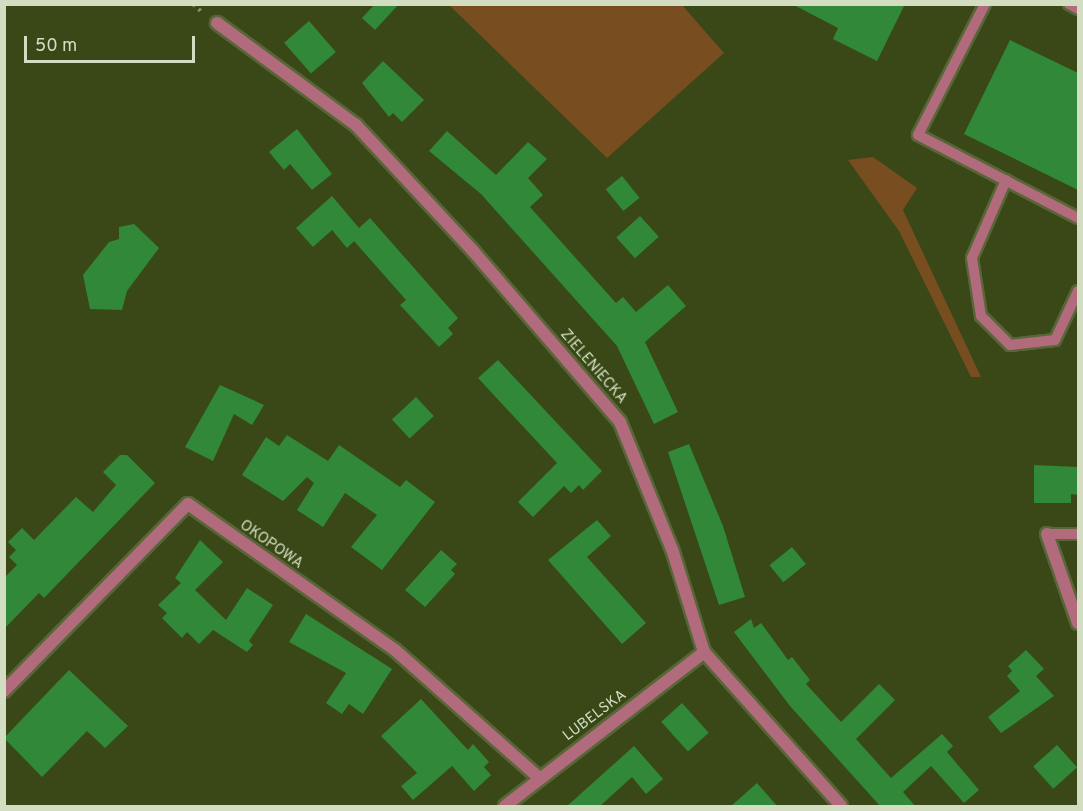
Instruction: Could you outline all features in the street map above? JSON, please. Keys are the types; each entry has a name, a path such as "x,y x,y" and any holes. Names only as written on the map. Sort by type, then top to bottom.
{"street":[{"name":"ZIELENIECKA","path":"217,24 356,125 473,251 620,422 673,552 704,652 841,807"},
{"name":"OKOPOWA","path":"4,691 188,504 395,650 538,777"},
{"path":"1047,534 1078,623"},
{"name":"LUBELSKA","path":"506,807 538,777 704,652"}],"lane":[{"path":"985,4 918,135 1078,218"},
{"path":"1069,4 1078,9"},
{"path":"1006,180 972,258 981,316 1010,345 1055,340 1078,291"},
{"path":"1047,534 1078,534"}],"shaded area":[{"path":"449,5 682,5 724,53 607,158"},
{"path":"873,157 917,188 903,210 981,377 971,377 899,231 848,160"}],"building":[{"path":"375,4 399,4 375,30 362,18"},
{"path":"792,4 905,4 877,61 833,39 838,28"},
{"path":"309,21 336,52 311,74 284,43"},
{"path":"1010,40 1078,73 1078,190 964,134"},
{"path":"383,61 424,100 402,122 393,113 389,117 362,83"},
{"path":"297,129 332,174 312,190 290,164 284,170 269,152"},
{"path":"447,131 496,175 528,142 547,159 528,178 543,195 530,207 616,303 623,297 636,312 668,285 686,306 645,342 678,412 654,424 617,346 481,194 429,151"},
{"path":"622,176 640,198 623,211 606,189"},
{"path":"332,196 359,228 370,218 458,318 448,328 453,334 439,347 400,305 406,300 354,241 347,248 332,230 313,247 296,228"},
{"path":"640,216 659,237 635,258 616,237"},
{"path":"134,224 159,248 127,291 122,310 90,309 83,275 109,242 119,239 119,227"},
{"path":"498,360 602,471 583,490 579,485 571,493 564,486 533,517 518,502 557,463 478,378"},
{"path":"220,385 264,405 252,425 234,414 213,461 185,447"},
{"path":"416,397 434,416 410,439 392,420"},
{"path":"287,435 328,461 339,445 400,487 406,480 435,502 382,570 351,547 377,515 345,493 323,527 297,510 314,483 307,477 283,501 242,475 266,437 279,446"},
{"path":"689,444 723,526 745,597 719,605 668,452"},
{"path":"120,455 127,455 155,483 44,598 39,593 4,629 4,578 17,565 9,557 16,550 8,542 22,528 34,540 76,497 93,512 116,485 103,472"},
{"path":"1034,465 1078,467 1078,495 1071,494 1071,503 1034,503"},
{"path":"597,520 611,536 587,557 646,623 622,644 548,560"},
{"path":"200,540 223,562 195,590 226,620 247,588 273,605 249,641 253,645 247,652 213,630 199,644 187,632 182,638 162,618 167,613 158,605 181,583 175,578"},
{"path":"792,547 806,564 783,582 769,565"},
{"path":"441,550 457,564 451,570 455,574 425,607 405,590"},
{"path":"306,614 392,669 363,714 349,704 342,714 326,703 346,673 289,642"},
{"path":"751,619 754,628 761,623 788,660 792,657 810,680 806,684 841,722 879,684 895,700 856,739 891,778 942,734 953,746 947,752 979,790 964,803 931,766 903,792 916,807 881,807 790,706 734,632"},
{"path":"1026,650 1044,669 1036,676 1054,696 1001,733 988,717 1020,691 1007,676 1012,671 1008,666"},
{"path":"69,670 128,726 105,748 87,731 42,777 4,738"},
{"path":"421,699 468,750 473,744 489,762 484,767 491,775 474,791 452,766 413,800 401,786 417,773 381,736"},
{"path":"682,703 709,733 688,751 661,722"},
{"path":"1057,745 1077,767 1053,789 1033,766"},
{"path":"634,746 663,779 646,794 632,777 599,807 566,807"},
{"path":"757,783 778,807 730,807"}]}
